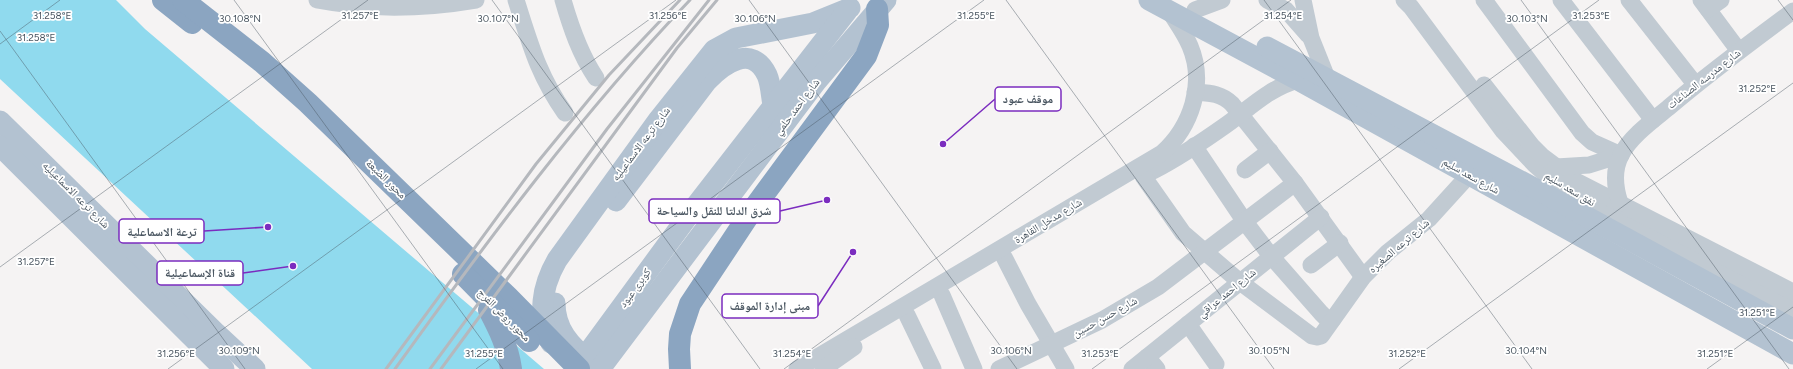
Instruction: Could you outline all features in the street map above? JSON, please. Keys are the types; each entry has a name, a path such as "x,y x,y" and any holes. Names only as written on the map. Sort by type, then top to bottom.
{"highway":[{"name":"محور روض الفرج","path":"163,0 237,58 274,90 557,369"},
{"name":"محور الضبعة","path":"183,0 256,57 308,103 509,298 579,369"},
{"path":"680,369 678,349 684,318 699,288 752,212 860,65 875,36 882,4"},
{"path":"476,288 503,337 511,369"}],"main road":[{"name":"شارع سعد سليم","path":"1148,0 1181,7 1327,78 1534,188 1793,329"},
{"name":"شارع احمد حلمي","path":"694,208 853,4"},
{"name":"شارع ترعه الاسماعيليه","path":"570,369 555,351 548,337 543,321 542,305 544,289 549,274 588,214 659,119 708,56 721,45 736,38 813,23 853,4"},
{"name":"شارع احمد حلمي","path":"714,219 816,82 882,4"},
{"name":"شارع سعد سليم","path":"1181,7 1298,80 1793,354"},
{"name":"شارع ترعه الاسماعيليه","path":"600,369 568,342 557,321 555,309 557,286 568,264 707,81 718,70 736,59 748,59 754,61 763,68 768,78 773,105"},
{"name":"شارع ترعه الاسماعيليه","path":"0,121 216,333 255,369"},
{"name":"شارع ترعه الاسماعيليه","path":"0,146 224,369"},
{"name":"كوبرى عبود","path":"576,369 694,208"},
{"name":"كوبرى عبود","path":"600,369 714,219"}],"street":[{"path":"317,0 364,7 431,6 476,0"},
{"path":"516,0 535,61 550,91 565,113"},
{"path":"563,0 576,42 585,61 596,78"},
{"path":"1181,7 1222,0"},
{"path":"1267,0 1286,10 1311,38"},
{"path":"1303,0 1311,38 1327,78"},
{"name":"نفق سعد سليم","path":"1404,0 1462,74 1503,131 1535,165 1552,180 1793,310"},
{"path":"1420,0 1532,146 1556,167 1574,180 1793,292"},
{"path":"1484,0 1582,133 1592,142 1621,155"},
{"path":"1561,0 1653,120"},
{"path":"1629,0 1695,84"},
{"path":"1785,0 1793,10"},
{"path":"1710,3 1739,51"},
{"name":"شارع مدخل القاهرة","path":"797,369 1162,153 1177,139 1191,112 1195,92 1196,73 1193,55 1186,38 1181,7"},
{"name":"شارع مدرسه الصناعات","path":"1620,203 1616,184 1618,164 1621,155 1633,140 1653,120 1695,84 1793,10"},
{"name":"شارع مدخل القاهرة","path":"823,369 854,347 942,295 1005,245 1143,176 1194,146 1270,91 1298,80"},
{"path":"1195,92 1211,93 1223,96 1232,104 1321,217 1363,277"},
{"path":"1194,146 1245,222 1270,256 1321,313 1325,317 1333,319"},
{"path":"1245,170 1270,151"},
{"path":"1556,167 1589,165 1621,155"},
{"name":"شارع ترعه الصغيره","path":"1240,282 1312,336 1322,336 1363,277 1388,252 1429,219 1469,175"},
{"path":"1143,176 1178,228 1240,282"},
{"name":"شارع حسن حسين","path":"998,369 1052,345 1102,320 1158,287 1295,183"},
{"name":"شارع احمد عراقي","path":"1132,369 1152,363 1188,324 1270,256 1321,217"},
{"path":"1311,265 1340,243"},
{"path":"1005,245 1028,304 1066,369"},
{"path":"942,295 974,369"},
{"path":"908,316 933,369"},
{"path":"1188,324 1216,364"}],"water":[{"path":"0,0 116,0 145,29 544,369 312,369 0,79"}],"railway":[{"path":"386,369 536,164 609,75 680,0"},
{"path":"395,369 536,179 611,88 690,0"},
{"path":"430,369 607,129 709,0"},
{"path":"441,369 677,48 717,0"}],"place":[{"name":"موقف عبود","path":"943,144"},
{"name":"شرق الدلتا للنقل والسياحة","path":"827,200"},
{"name":"ترعة الاسماعلية","path":"268,227"},
{"name":"مبنى إدارة الموقف","path":"853,252"},
{"name":"قناة الإسماعيلية","path":"293,266"}]}
